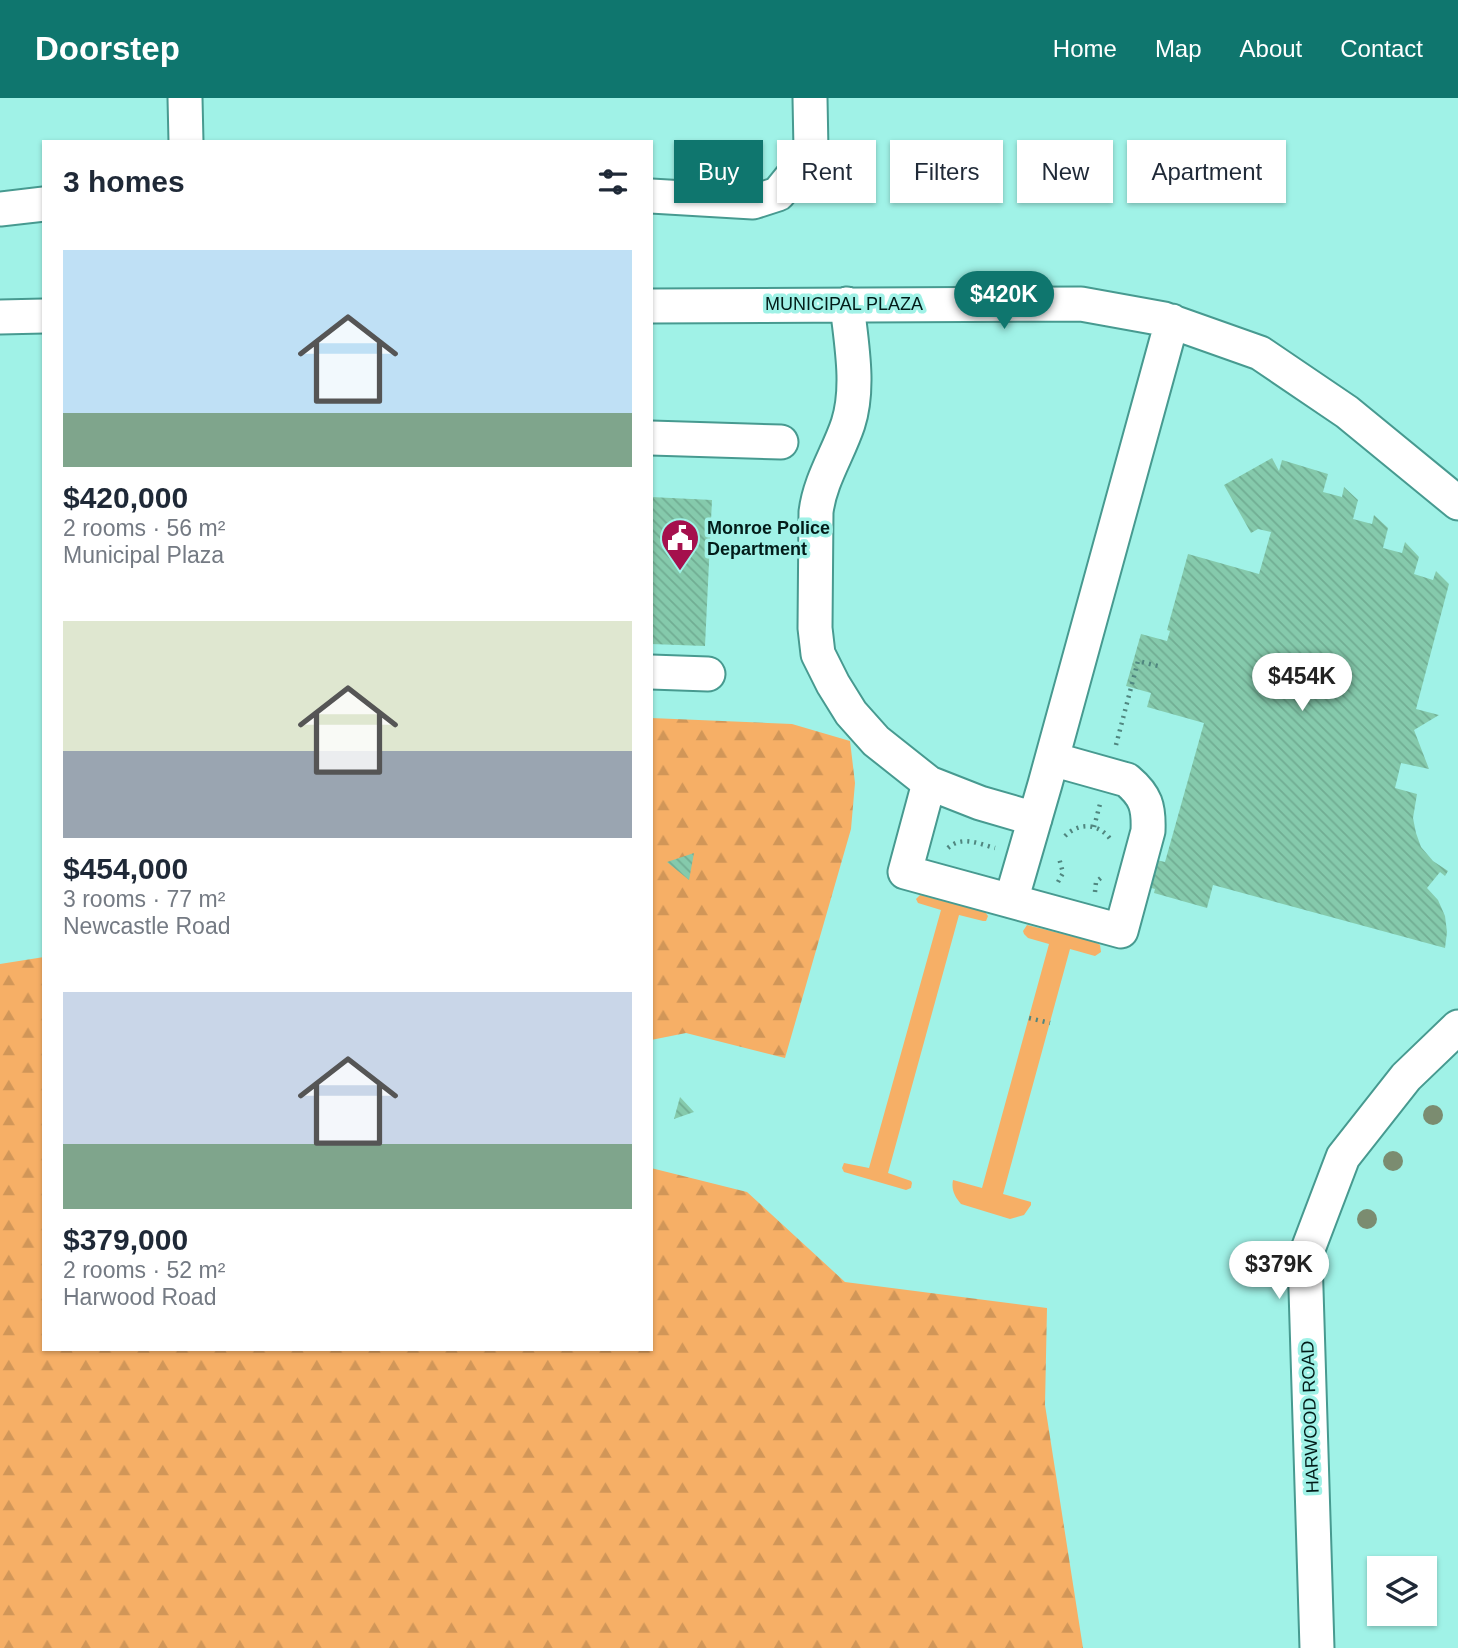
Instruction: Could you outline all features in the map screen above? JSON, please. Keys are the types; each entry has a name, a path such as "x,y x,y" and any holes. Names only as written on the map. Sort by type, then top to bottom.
{"street":[{"path":"185,98 186,140"},
{"path":"653,196 753,202 778,194 811,149 810,98"},
{"path":"0,209 42,204"},
{"path":"848,304 853,375 850,411 848,423 818,496 816,512 815,628 818,654 851,713 876,741 929,782 980,803 1035,819"},
{"name":"MUNICIPAL PLAZA","path":"653,306 1081,304 1172,321 1260,353 1348,412 1458,503"},
{"path":"0,317 42,316"},
{"path":"1025,905 1035,819 1172,321"},
{"path":"653,438 780,442"},
{"path":"653,671 708,674"},
{"path":"929,782 905,872 1108,927 1148,831 1149,814 1145,799 1127,780 1052,759"},
{"name":"HARWOOD ROAD","path":"1317,1648 1305,1257 1343,1157 1406,1077 1458,1027"}],"path":[{"path":"1094,827 1138,661 1158,667"},
{"path":"1060,845 1072,830 1094,827 1106,834 1114,850"},
{"path":"1025,905 1063,873 1059,854"},
{"path":"1105,874 1096,882 1108,927"},
{"path":"1029,1017 1050,1023"}],"green space":[{"path":"653,718 792,724 850,741 855,783 851,829 785,1058 686,1033 653,1040"},
{"path":"920,895 985,912 988,916 986,921 983,921 959,915 888,1173 911,1181 911,1188 906,1190 844,1172 842,1168 844,1163 869,1168 941,910 918,903 916,899"},
{"path":"1027,925 1095,942 1100,945 1101,952 1095,956 1070,949 1003,1194 1031,1202 1031,1205 1024,1215 1010,1219 961,1204 954,1193 953,1180 982,1188 1049,944 1028,938 1023,931"},
{"path":"42,957 42,1351 653,1351 653,1168 747,1192 845,1282 1047,1308 1045,1405 1083,1648 0,1648 0,964"}],"building":[{"path":"1272,458 1279,471 1282,460 1328,474 1323,492 1342,497 1344,487 1358,500 1353,519 1372,524 1374,515 1388,528 1383,548 1402,553 1405,542 1419,557 1414,574 1433,580 1436,571 1449,584 1416,709 1439,715 1414,730 1429,769 1401,763 1395,788 1417,794 1413,818 1421,847 1433,861 1448,871 1445,876 1440,872 1427,888 1438,900 1445,916 1445,948 1213,885 1207,908 1154,893 1155,889 1148,887 1156,860 1165,862 1204,723 1147,707 1151,693 1126,686 1141,634 1167,641 1170,631 1167,630 1188,554 1259,574 1271,532 1258,529 1251,533 1224,485"},
{"name":"Monroe Police Department","path":"653,497 712,500 705,646 653,644"},
{"path":"694,853 689,880 667,862"},
{"path":"680,1097 694,1112 674,1119"}],"place":[{"name":"Monroe Police Department","path":"680,572"}]}
